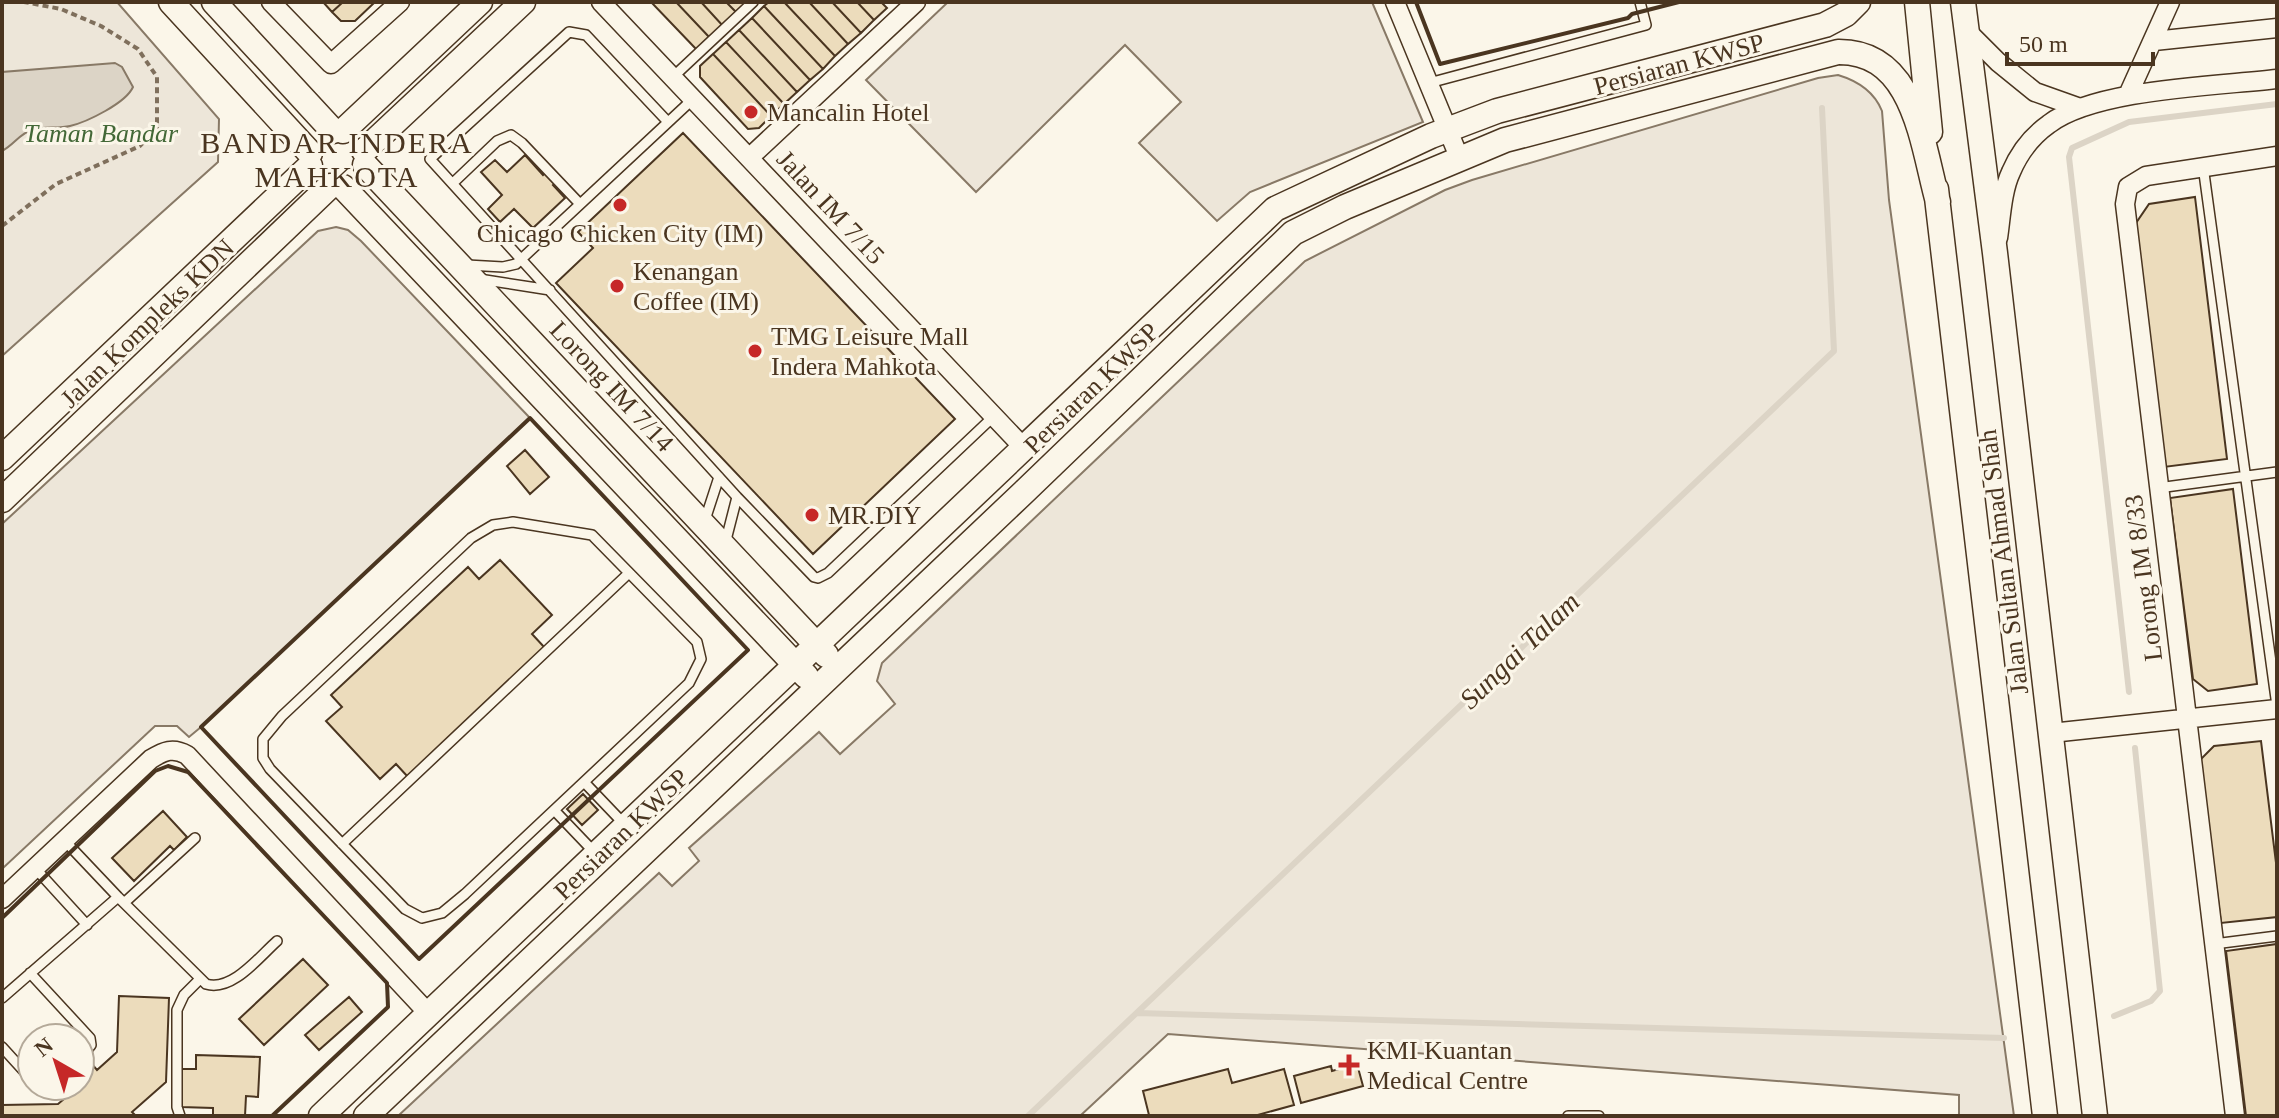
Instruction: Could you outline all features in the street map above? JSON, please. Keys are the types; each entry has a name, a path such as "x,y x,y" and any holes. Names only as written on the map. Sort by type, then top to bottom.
{"street":[{"path":"171,2 310,160 317,179 337,187 816,687"},
{"path":"214,2 338,131 359,140 364,158"},
{"path":"271,2 331,64 400,2"},
{"path":"310,160 319,138 338,131 480,2"},
{"path":"337,187 356,180 364,158 523,2"},
{"name":"Jalan IM 7/15","path":"601,2 1024,448"},
{"path":"749,158 916,2"},
{"path":"1395,2 1459,157"},
{"name":"Persiaran KWSP","path":"321,1116 1275,209 1449,129 1512,106 1825,25 1846,14 1858,2"},
{"name":"Jalan Sultan Ahmad Shah","path":"1917,2 2045,1116"},
{"name":"Jalan Sultan Ahmad Shah","path":"1963,2 2095,1116"},
{"path":"2128,95 2170,2"},
{"path":"2154,41 2277,28"},
{"path":"1965,29 1998,62 2035,92 2080,108"},
{"name":"Persiaran KWSP","path":"366,1116 1293,233 1459,157 1537,130 1826,54 1851,52 1874,58 1891,71 1903,88 1916,120 1938,202"},
{"path":"1995,253 2009,175 2023,149 2049,123 2080,108 2128,95 2277,79"},
{"name":"Lorong IM 8/33","path":"2235,1116 2125,204 2128,187 2146,176 2277,156"},
{"name":"Lorong IM 7/14","path":"364,158 837,667"},
{"name":"Jalan Kompleks KDN","path":"2,458 310,160"},
{"name":"Jalan Kompleks KDN","path":"2,500 337,187"},
{"path":"1002,469 1024,492"},
{"path":"2051,733 2277,708"},
{"path":"2,899 151,759 161,752 180,751 198,766 428,1013"},
{"path":"450,992 472,1014"}],"lane":[{"path":"673,77 753,2"},
{"path":"1429,83 1646,25 1640,2"},
{"path":"668,122 586,35 569,32 430,159 809,574 818,578 828,573 993,417"},
{"path":"466,271 509,267 522,259 693,99"},
{"path":"453,183 497,141 511,135 580,204"},
{"path":"2203,166 2277,708"},
{"path":"466,271 550,290"},
{"path":"2158,488 2277,472"},
{"path":"703,525 719,477"},
{"path":"724,547 737,497"},
{"path":"513,522 592,535 629,573 697,642 701,659 689,683 451,907 432,917 422,918 405,909 270,769 263,758 263,739 293,705 471,538 493,525 513,522"},
{"path":"342,844 629,573"},
{"path":"584,782 626,826"},
{"path":"554,810 596,854"},
{"path":"2,998 195,838"},
{"path":"64,840 199,980 214,987 229,983 277,941"},
{"path":"35,867 87,925"},
{"path":"2214,944 2277,936"},
{"path":"30,973 75,1022"},
{"path":"180,1116 177,1107 177,1010 184,995 199,980"},
{"path":"2,1047 16,1062"},
{"path":"1568,1116 1599,1116"}],"path":[{"path":"2,226 56,184 140,146 157,128 157,77 138,49 101,26 61,9 24,2"}],"green space":[{"name":"Taman Bandar","path":"2,2 117,2 219,119 218,162 2,356"},
{"path":"948,2 1372,2 1423,122 1250,192 1217,221 1139,143 1181,102 1125,45 976,192 866,80"},
{"path":"1838,75 1864,88 1875,98 1882,111 1889,200 2014,1116 1959,1116 1959,1095 1168,1034 1080,1116 398,1116 659,873 672,886 699,861 689,848 819,732 840,754 895,704 877,681 882,663 1305,261 1445,190 1472,180 1818,78"},
{"path":"336,227 348,230 361,241 530,418 201,727 189,737 177,726 155,726 2,869 2,524 318,231"}],"shaded area":[{"path":"115,63 122,67 133,87 123,99 77,124 28,132 2,151 2,72"}],"building":[{"path":"323,2 343,2 332,12"},
{"path":"343,2 375,2 355,21 341,21 332,12"},
{"path":"651,2 676,2 710,38 697,50"},
{"path":"676,2 701,2 723,26 710,38"},
{"path":"701,2 726,2 737,13 723,26"},
{"path":"726,2 749,2 737,13"},
{"path":"769,2 784,2 835,56 823,69 764,6"},
{"path":"784,2 809,2 848,44 835,56"},
{"path":"809,2 832,2 861,33 848,44"},
{"path":"832,2 857,2 874,20 861,33"},
{"path":"857,2 881,2 887,8 874,20"},
{"path":"764,6 823,69 810,80 752,18"},
{"path":"752,18 810,80 797,92 739,30"},
{"path":"739,30 797,92 784,104 726,42"},
{"path":"726,42 784,104 771,116 713,54"},
{"path":"713,54 771,116 759,128 748,129 700,77 700,66"},
{"name":"TMG Leisure Mall Indera Mahkota","path":"683,133 955,419 813,554 556,283 593,248 578,232"},
{"path":"525,155 543,175 551,168 560,179 553,185 565,198 533,228 514,209 500,222 488,209 502,195 481,172 495,160 507,172"},
{"path":"2195,197 2227,459 2164,467 2134,226 2149,204"},
{"path":"525,450 549,477 530,494 507,466"},
{"path":"2233,489 2257,684 2208,691 2193,679 2170,498"},
{"path":"500,560 552,615 532,634 545,648 408,777 396,764 380,779 326,721 342,707 331,695 468,567 479,579"},
{"path":"2261,741 2277,871 2277,917 2221,923 2200,760 2214,746"},
{"path":"583,794 598,810 582,825 567,809"},
{"path":"163,811 187,837 174,850 170,846 134,881 112,858"},
{"path":"2277,944 2277,1116 2246,1116 2226,951"},
{"path":"303,959 328,985 264,1045 239,1019"},
{"path":"119,996 169,998 166,1082 132,1112 136,1116 2,1116 2,1105 96,1102 96,1069 117,1052"},
{"path":"349,997 362,1012 319,1050 305,1035"},
{"path":"196,1055 260,1057 258,1097 246,1096 245,1116 213,1116 213,1108 181,1107 182,1069 196,1069"},
{"path":"1357,1064 1363,1086 1301,1103 1294,1076 1331,1066 1332,1071"},
{"path":"1228,1069 1232,1083 1284,1069 1294,1105 1254,1116 1146,1116 1149,1115 1143,1091"}],"waterway":[{"path":"2129,692 2069,157 2072,148 2129,122 2277,104"},
{"name":"Sungai Talam","path":"1028,1116 1834,351 1822,108"},
{"path":"2114,1016 2151,1001 2160,991 2135,748"},
{"path":"1137,1013 2004,1038"}],"wall":[{"path":"1416,2 1440,64 1628,18 1632,14 1679,2"},
{"path":"530,418 748,650 419,959 201,727 530,418"},
{"path":"2,918 155,771 168,766 188,772 387,983 388,1007 272,1116"}],"place":[{"name":"Mancalin Hotel","path":"751,112"},
{"name":"Chicago Chicken City (IM)","path":"620,205"},
{"name":"Kenangan Coffee (IM)","path":"617,286"},
{"name":"TMG Leisure Mall Indera Mahkota","path":"755,351"},
{"name":"MR.DIY","path":"812,515"},
{"name":"KMI Kuantan Medical Centre","path":"1349,1065"}],"district":[{"name":"BANDAR INDERA MAHKOTA","path":"337,160"}]}
